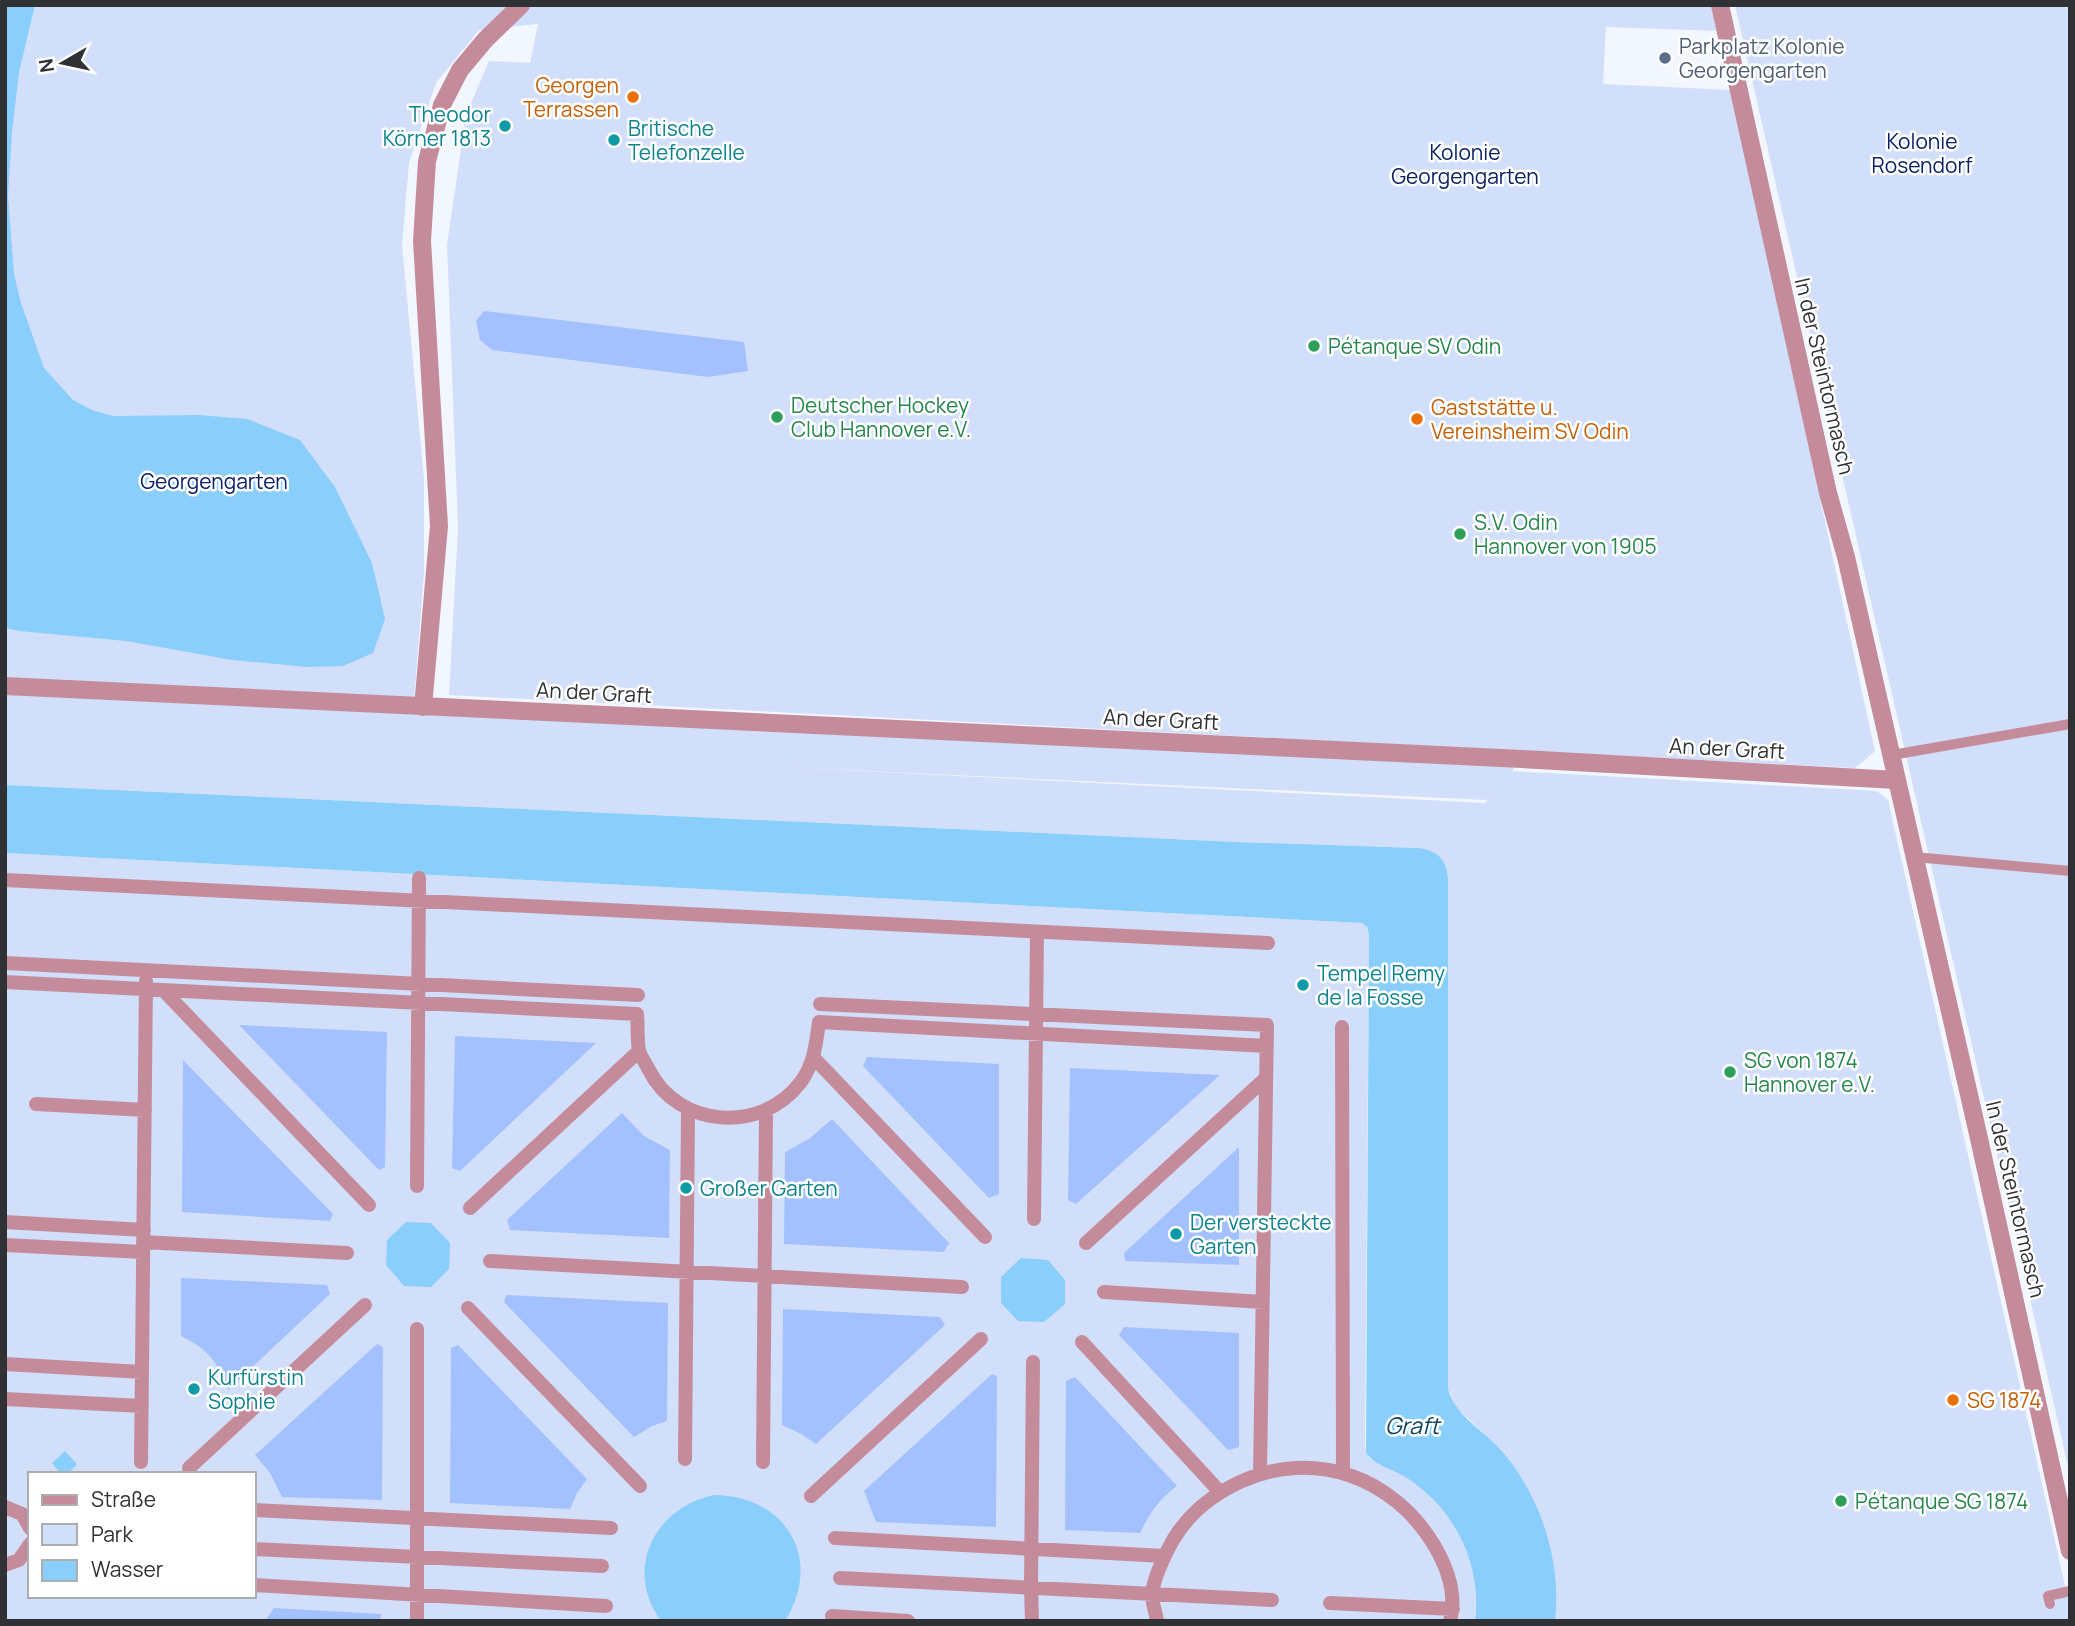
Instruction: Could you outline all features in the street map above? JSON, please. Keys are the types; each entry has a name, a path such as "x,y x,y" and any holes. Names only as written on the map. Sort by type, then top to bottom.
{"street":[{"path":"423,707 439,526 422,242 426,161 442,105 460,71 485,40 521,5"},
{"name":"In der Steintormasch","path":"1720,5 1828,493 1846,557 1892,755 2070,1551"},
{"name":"An der Graft","path":"5,686 1522,759 1896,780"},
{"path":"417,1185 419,878"},
{"path":"5,880 1268,943"},
{"path":"1034,1219 1037,932"},
{"path":"5,963 638,995"},
{"path":"141,1462 146,970"},
{"path":"5,982 637,1014 639,1051 656,1083 688,1110 704,1116 729,1119 766,1111 784,1099 801,1082 814,1058 819,1022 1267,1046"},
{"path":"164,992 369,1205"},
{"path":"820,1004 1267,1025 1260,1473"},
{"path":"1342,1027 1343,1472"},
{"path":"470,1208 639,1051"},
{"path":"814,1058 985,1237"},
{"path":"1086,1243 1266,1078"},
{"path":"36,1104 145,1110"},
{"path":"685,1459 688,1110"},
{"path":"763,1462 766,1111"},
{"path":"5,1222 144,1242"},
{"path":"5,1245 144,1242 347,1253"},
{"path":"490,1261 962,1287"},
{"path":"1104,1292 1263,1302"},
{"path":"188,1468 365,1305"},
{"path":"468,1308 640,1486"},
{"path":"416,1329 417,1621"},
{"path":"811,1496 981,1339"},
{"path":"1082,1342 1219,1492"},
{"path":"1032,1362 1032,1621"},
{"path":"5,1364 142,1372"},
{"path":"5,1399 142,1406"},
{"path":"1157,1621 1152,1595 1164,1556 1180,1528 1199,1507 1219,1492 1260,1473 1297,1467 1343,1472 1377,1486 1403,1505 1423,1526 1449,1578 1451,1615 1330,1603"},
{"path":"5,1507 17,1511 28,1524"},
{"path":"256,1510 611,1528"},
{"path":"835,1538 1164,1556"},
{"path":"256,1549 602,1566"},
{"path":"5,1565 15,1562 28,1550"},
{"path":"840,1578 1272,1600"},
{"path":"256,1585 606,1606"},
{"path":"832,1616 908,1621"}],"lane":[{"path":"1892,755 2070,724"},
{"path":"1913,857 2070,871"},
{"path":"2050,1604 2048,1596 2070,1591"}],"green space":[{"path":"5,5 1715,5 1721,31 1606,27 1603,84 1731,90 1875,751 1855,768 449,695 458,528 447,245 466,115 489,61 530,63 538,24 479,30 436,83 409,163 402,245 424,479 424,573 414,700 5,681"},
{"name":"Kolonie Rosendorf","path":"1735,5 2070,5 2070,1475"},
{"name":"SG von 1874 Hannover e.V.","path":"5,691 1517,764 1512,771 1877,791 1888,800 2070,1608 2070,1621 1555,1621 1542,1522 1531,1496 1501,1450 1455,1406 1448,1388 1448,881 1444,863 1431,851 1418,848 1236,842 5,785","holes":["782,767 1487,800 1491,796 1485,803"]},
{"name":"Großer Garten","path":"5,853 1362,923 1369,933 1365,1448 1369,1458 1410,1479 1431,1496 1455,1527 1470,1562 1476,1601 1475,1621 5,1621"}],"shaded area":[{"path":"484,311 744,342 748,371 708,377 492,350 480,340 476,321"},
{"path":"239,1025 387,1032 385,1167 379,1170"},
{"path":"455,1036 596,1043 460,1171 452,1168"},
{"path":"867,1057 999,1064 999,1194 989,1198 863,1066"},
{"path":"183,1060 333,1214 330,1221 182,1212"},
{"path":"1070,1068 1220,1075 1076,1204 1068,1200"},
{"path":"622,1113 644,1136 670,1150 669,1238 510,1230 507,1220"},
{"path":"832,1119 949,1243 944,1252 784,1244 785,1152 809,1139"},
{"path":"1239,1147 1239,1265 1125,1261 1124,1253"},
{"path":"181,1278 327,1285 330,1294 228,1390 211,1357 181,1336"},
{"path":"506,1295 668,1303 667,1421 634,1437 504,1302"},
{"path":"783,1309 940,1317 945,1325 816,1444 782,1425"},
{"path":"1124,1327 1239,1333 1239,1447 1228,1450 1119,1335"},
{"path":"377,1344 383,1347 382,1500 282,1497 270,1473 255,1455"},
{"path":"458,1345 587,1479 570,1509 450,1503 451,1348"},
{"path":"992,1374 997,1376 996,1527 876,1522 864,1491"},
{"path":"1075,1377 1177,1486 1156,1507 1140,1533 1065,1530 1066,1381"},
{"path":"274,1608 381,1614 380,1621 265,1621"}],"water":[{"path":"5,5 35,5 19,72 8,196 14,274 21,303 44,368 73,400 94,411 114,416 199,415 247,419 300,440 335,487 372,563 385,619 373,653 343,666 308,667 232,660 126,641 5,628"},
{"name":"Graft","path":"5,785 1236,842 1418,848 1431,851 1444,862 1448,874 1448,1388 1462,1414 1500,1449 1514,1467 1537,1507 1545,1529 1555,1575 1555,1621 1475,1621 1474,1579 1462,1540 1451,1522 1439,1505 1424,1491 1402,1475 1374,1461 1366,1453 1369,934 1362,923 5,853"},
{"path":"406,1222 431,1223 450,1243 449,1269 431,1287 404,1286 386,1265 387,1240"},
{"path":"1021,1258 1048,1260 1065,1280 1065,1304 1044,1322 1018,1321 1001,1303 1001,1277"},
{"path":"65,1451 77,1464 70,1472 59,1472 52,1463"},
{"path":"714,1495 739,1498 761,1506 778,1519 791,1535 799,1554 800,1575 796,1598 785,1621 661,1621 650,1601 645,1581 646,1561 651,1543 661,1526 675,1512"}],"place":[{"name":"Parkplatz Kolonie Georgengarten","path":"1665,58"},
{"name":"Georgen Terrassen","path":"633,97"},
{"name":"Theodor Körner 1813","path":"505,126"},
{"name":"Britische Telefonzelle","path":"614,140"},
{"name":"Pétanque SV Odin","path":"1314,346"},
{"name":"Deutscher Hockey Club Hannover e.V.","path":"777,417"},
{"name":"Gaststätte u. Vereinsheim SV Odin","path":"1417,419"},
{"name":"S.V. Odin Hannover von 1905","path":"1460,534"},
{"name":"Tempel Remy de la Fosse","path":"1303,985"},
{"name":"SG von 1874 Hannover e.V.","path":"1730,1072"},
{"name":"Großer Garten","path":"686,1188"},
{"name":"Der versteckte Garten","path":"1176,1234"},
{"name":"Kurfürstin Sophie","path":"194,1389"},
{"name":"SG 1874","path":"1953,1400"},
{"name":"Pétanque SG 1874","path":"1841,1501"}],"park label":[{"name":"Kolonie Georgengarten","path":"1465,164"},
{"name":"Georgengarten","path":"214,481"}]}
